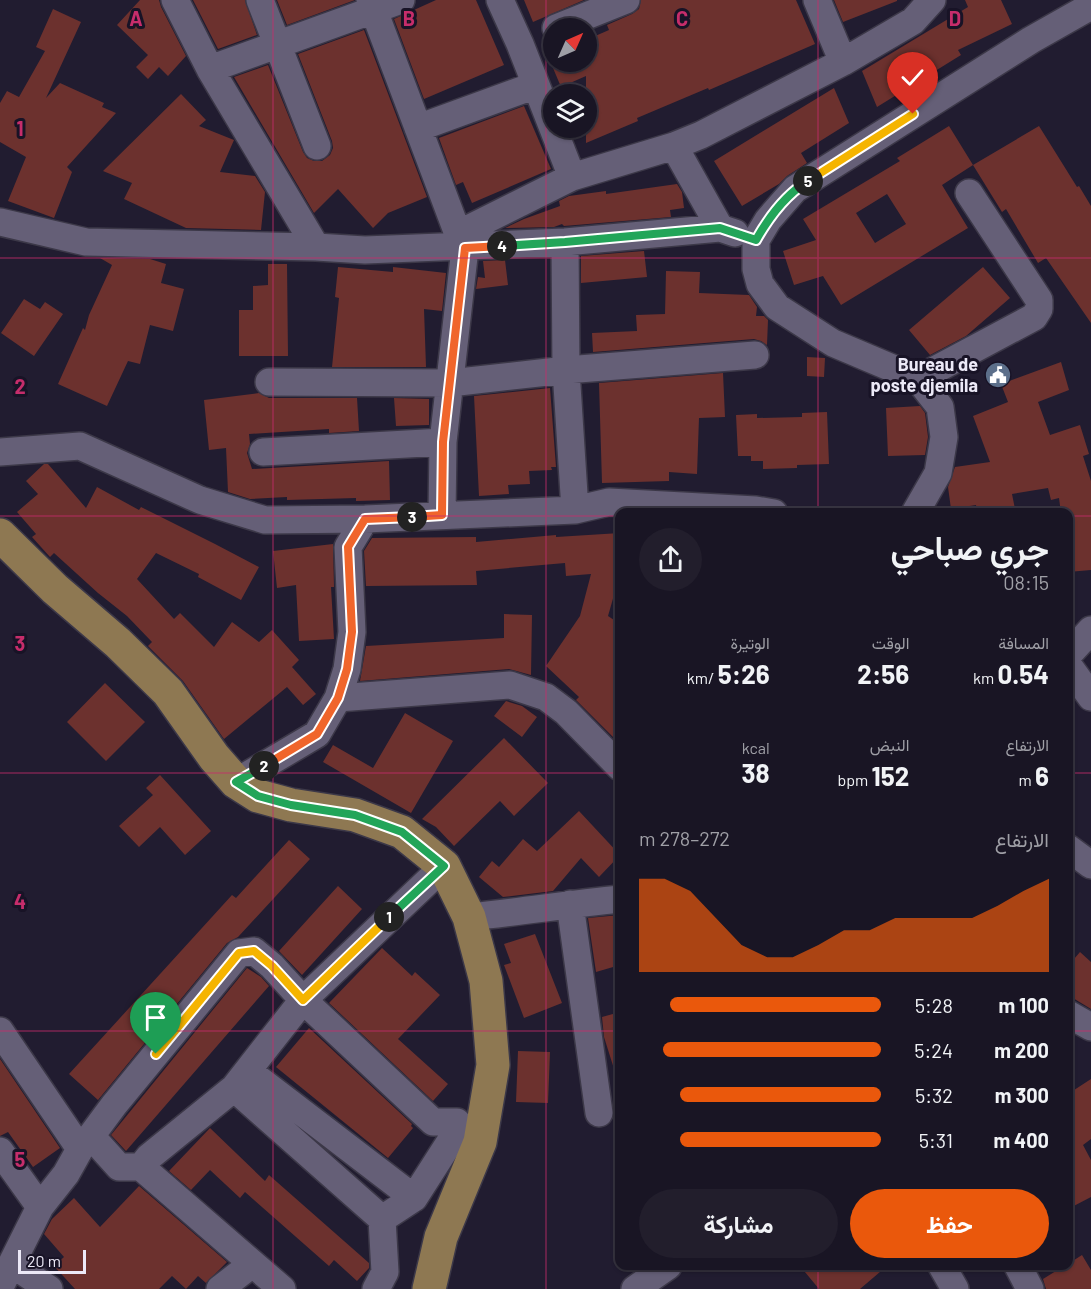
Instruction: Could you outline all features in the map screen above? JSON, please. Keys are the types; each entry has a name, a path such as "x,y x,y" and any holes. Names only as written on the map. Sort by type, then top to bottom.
{"main road":[{"path":"0,535 168,692 214,757 236,782 258,796 291,805 355,815 402,832 444,866 470,917 486,981 493,1065 480,1142 441,1237 429,1289"}],"street":[{"path":"175,0 210,69 316,247"},
{"path":"260,0 317,146"},
{"path":"210,69 278,46 372,4 401,0"},
{"path":"500,0 520,44 572,177"},
{"path":"577,9 626,0"},
{"path":"817,0 843,62"},
{"path":"461,241 572,177 674,146 843,62 913,21 932,0"},
{"path":"372,4 461,241 443,442 442,515"},
{"path":"925,508 938,473 944,437 940,407 918,379 833,343 777,308 760,284 756,269 756,240 768,220 795,189 1030,40 1091,6"},
{"path":"520,44 543,34"},
{"path":"418,128 536,85"},
{"path":"674,146 720,228"},
{"path":"918,379 1034,317 1038,309 1039,300 969,193"},
{"path":"0,222 86,242 365,250 461,241 565,242 720,228 756,240"},
{"path":"565,242 566,370 575,510"},
{"path":"269,382 450,383 566,370 755,355"},
{"path":"263,452 443,442"},
{"path":"0,452 80,446 200,500 266,520 365,519 575,510 609,502 719,508"},
{"path":"236,782 317,734 338,698 347,669 352,632 348,547 365,519"},
{"path":"1073,650 1091,630"},
{"path":"1073,672 1091,697"},
{"path":"338,698 510,685 546,697 566,712 615,762"},
{"path":"1073,852 1091,865"},
{"path":"141,1167 149,1157 241,1080 303,1000 444,866"},
{"path":"470,917 615,900"},
{"path":"570,904 599,1113"},
{"path":"49,1289 6,1276 40,1207 114,1105 239,953 254,951 272,966 303,1000 433,1122 457,1122 455,1134 414,1198 382,1219"},
{"path":"1073,1017 1091,1028"},
{"path":"0,1031 86,1143 119,1167 141,1167 282,1289"},
{"path":"241,1080 414,1198"},
{"path":"241,1080 382,1219 385,1272 376,1289"},
{"path":"0,1151 40,1207"},
{"path":"220,1289 252,1264"},
{"path":"634,1289 662,1270"},
{"path":"944,1270 955,1289"},
{"path":"1020,1270 1030,1289"}],"building":[{"path":"140,0 159,0 186,56 168,76 159,67 148,79 136,67 148,55 117,25"},
{"path":"193,0 245,0 257,35 218,49"},
{"path":"277,0 355,0 287,25"},
{"path":"436,0 476,0 504,65 424,99 394,19"},
{"path":"524,0 584,0 533,22"},
{"path":"641,0 796,0 815,44 637,118 638,121 586,143 586,138 597,138 597,84 586,84 586,76 568,84 560,84 555,72 597,72 597,35 609,30 607,25 639,9"},
{"path":"834,0 897,0 897,1 843,22"},
{"path":"965,0 1001,0 1012,24 958,50 961,55 877,107 862,71 968,7"},
{"path":"53,9 81,22 46,98 60,83 104,103 102,107 116,113 67,167 72,172 54,218 8,201 26,157 0,142 0,103 7,91 19,97 45,51 36,47"},
{"path":"364,30 427,197 388,213 373,228 338,189 314,213 234,77 268,65 303,152 307,158 322,161 330,155 333,148 332,141 298,54"},
{"path":"834,88 849,123 801,153 807,163 779,184 742,206 714,161"},
{"path":"181,94 206,120 199,126 234,140 220,172 255,176 265,192 261,230 186,228 124,199 132,183 103,171"},
{"path":"524,106 551,169 472,203 463,182 456,185 439,138"},
{"path":"949,126 973,165 942,185 968,228 841,305 823,276 794,285 783,251 816,240 803,219 900,161 897,158","holes":["887,194 906,224 875,243 856,213"]},
{"path":"1039,126 1091,206 1091,323 1046,258 1038,263 1006,209 1002,212 973,165"},
{"path":"677,184 682,192 684,208 670,210 671,217 564,226 562,224 554,227 505,228 560,206 559,201 569,196 606,191 606,194"},
{"path":"644,251 647,277 581,283 581,256"},
{"path":"100,258 150,259 166,264 161,283 184,289 173,331 150,325 140,364 128,361 107,406 58,384 83,328 85,330 89,315 112,265"},
{"path":"505,260 508,285 476,289 478,277 485,278 483,261"},
{"path":"268,264 287,264 288,356 239,356 239,310 253,310 253,286 268,285"},
{"path":"338,267 393,272 393,267 446,273 442,311 424,309 426,367 332,367 339,298 335,297"},
{"path":"983,267 1010,298 966,336 930,355 909,330"},
{"path":"666,271 700,272 699,293 749,295 757,307 756,316 764,316 768,320 767,345 754,339 593,352 592,333 637,331 636,315 665,314"},
{"path":"24,299 40,309 45,302 63,314 34,356 1,333"},
{"path":"807,357 825,358 824,377 807,376"},
{"path":"1061,362 1069,390 1038,402 1050,435 1080,425 1089,454 1083,456 1091,481 1091,570 1073,572 1073,508 1060,508 1059,498 1051,500 1048,488 1012,494 1015,508 976,508 976,505 951,508 948,487 955,467 990,462 973,416 1008,402 1001,384"},
{"path":"723,373 725,417 699,418 697,474 669,472 669,481 602,483 599,383"},
{"path":"550,388 556,467 551,467 552,470 529,471 530,484 508,485 509,494 479,496 474,396"},
{"path":"259,393 269,398 357,398 359,431 329,433 329,429 249,434 250,444 247,453 252,469 389,461 390,500 356,501 356,498 287,500 287,497 250,499 228,492 226,448 209,450 204,400"},
{"path":"394,398 429,399 429,425 396,426"},
{"path":"920,406 925,413 928,437 925,455 888,456 886,408"},
{"path":"827,412 829,464 763,469 763,461 751,461 751,456 738,456 736,415 757,414 757,418 802,417 802,413"},
{"path":"44,464 48,464 86,508 97,487 139,510 141,507 259,567 241,600 198,577 199,574 156,553 137,579 174,619 180,613 214,647 232,622 259,642 272,630 299,660 292,667 316,694 303,705 287,687 224,739 183,681 148,646 152,642 127,616 54,553 50,557 32,537 36,534 17,512 38,494 26,481"},
{"path":"615,533 615,592 608,616 615,621 615,739 576,700 579,697 546,666 580,616 591,574 566,576 565,563 476,571 477,585 366,586 364,551 372,538 476,537 476,542 556,535 556,537"},
{"path":"333,544 334,587 331,587 334,639 299,641 296,585 277,588 273,551"},
{"path":"504,614 532,615 531,675 509,669 360,681 366,646 504,638"},
{"path":"105,683 145,722 106,761 67,722"},
{"path":"506,701 522,706 537,717 522,737 494,716"},
{"path":"405,713 453,741 411,813 323,762 333,745 373,768"},
{"path":"504,738 548,783 514,816 500,801 454,846 436,827 422,819"},
{"path":"160,775 211,831 185,855 160,827 139,847 119,826 153,795 146,788"},
{"path":"579,811 615,850 615,860 599,877 581,858 553,891 503,897 479,877 492,861 499,867 523,839 537,851"},
{"path":"289,840 310,859 238,937 227,943 98,1100 69,1074 232,895 236,898"},
{"path":"338,886 362,909 302,975 279,951"},
{"path":"615,915 615,966 596,972 588,918"},
{"path":"535,934 562,1003 524,1018 504,965 511,963 504,944"},
{"path":"382,948 412,976 415,972 440,995 398,1039 448,1084 433,1101 329,1003"},
{"path":"1080,952 1091,962 1091,1009 1073,998 1073,960"},
{"path":"247,968 261,977 269,986 126,1151 111,1135"},
{"path":"615,1013 615,1072 604,1037 602,1017"},
{"path":"309,1028 412,1124 413,1128 388,1158 276,1067"},
{"path":"518,1051 550,1052 548,1103 516,1102"},
{"path":"0,1059 60,1148 33,1167 8,1132 0,1136"},
{"path":"1091,1079 1091,1139 1083,1145 1091,1160 1091,1197 1073,1206 1073,1091"},
{"path":"210,1128 265,1181 269,1175 369,1263 369,1268 357,1281 334,1260 329,1266 245,1192 240,1198 210,1170 191,1190 169,1171"},
{"path":"139,1186 227,1262 206,1283 198,1276 186,1289 172,1276 159,1289 75,1289 54,1266 64,1257 44,1234 52,1219 74,1198 100,1227"},
{"path":"1082,1255 1091,1270 1091,1289 1046,1289 1043,1279 1058,1270 1073,1270 1073,1261"},
{"path":"803,1270 882,1270 860,1289 819,1289"}],"place":[{"name":"Bureau de poste djemila","path":"998,375"}],"route":[{"path":"156,1054 239,953 254,951 272,966 303,1000 444,866 402,832 355,815 291,805 258,796 236,782 317,734 338,698 347,669 352,632 348,547 365,519 442,515 443,442 465,248 565,242 720,228 756,240 768,220 795,189 913,114"}]}
